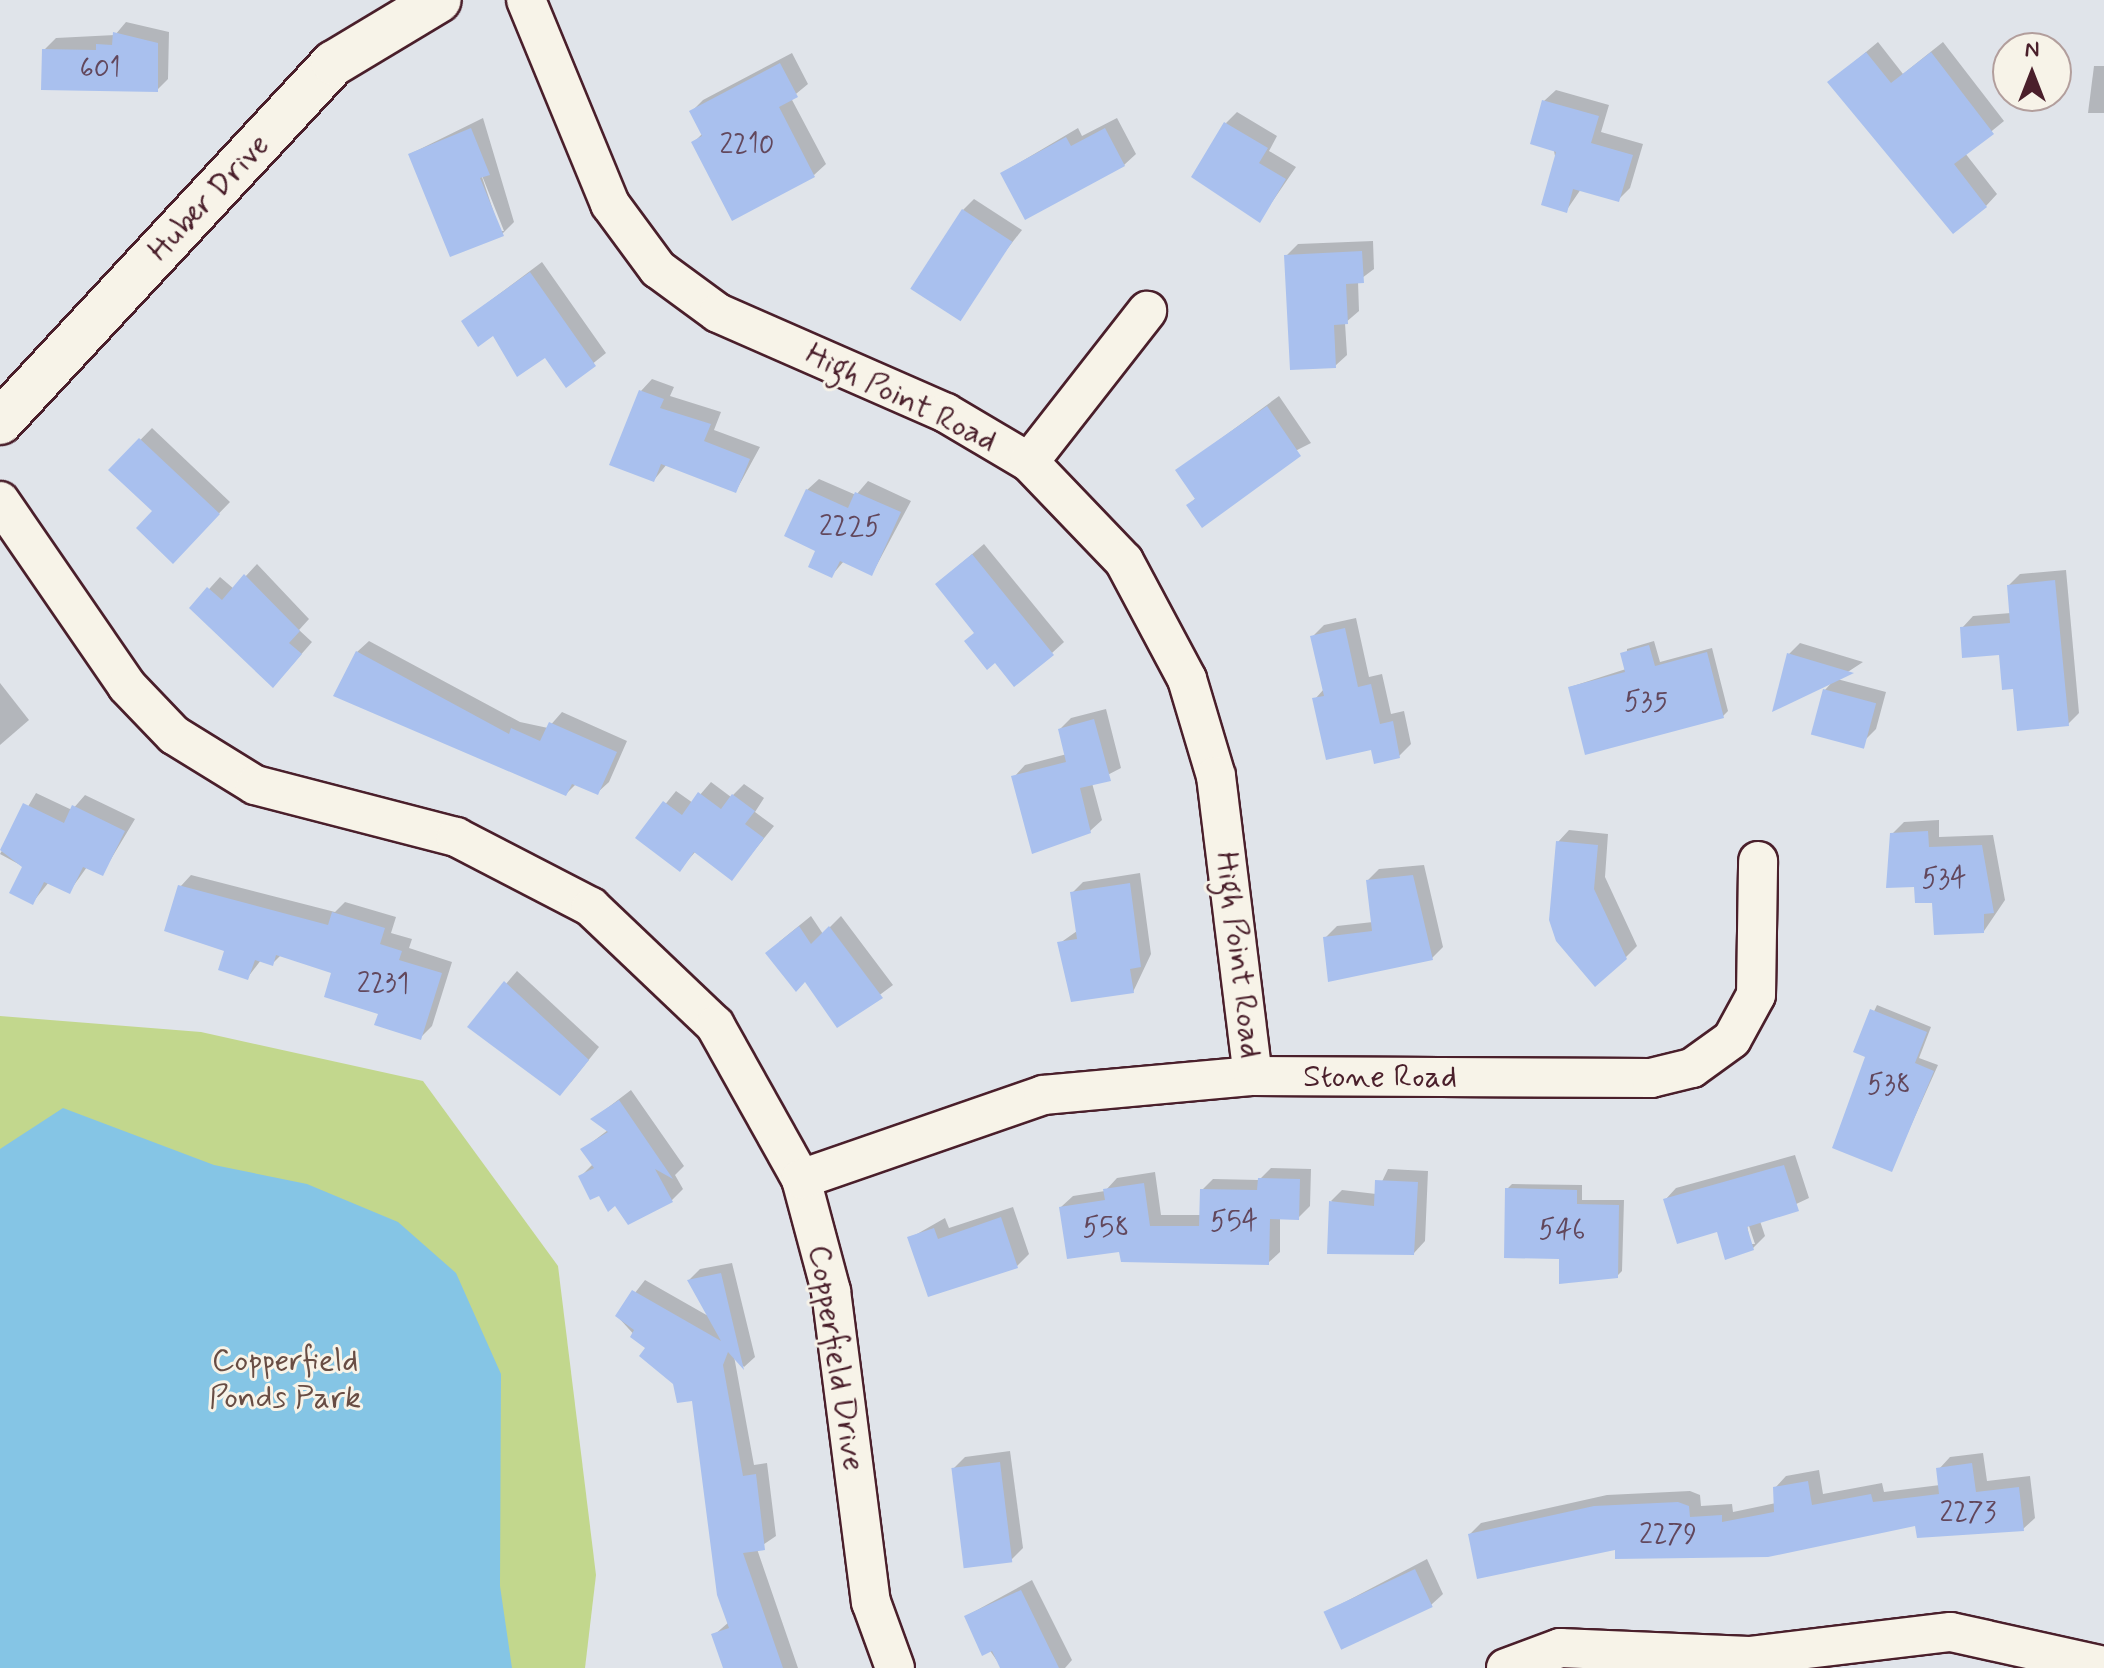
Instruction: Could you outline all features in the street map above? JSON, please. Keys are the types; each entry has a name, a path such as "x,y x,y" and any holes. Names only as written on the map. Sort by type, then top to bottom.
{"street":[{"name":"Huber Drive","path":"0,422 334,63 439,0"},
{"name":"High Point Road","path":"526,0 610,204 658,269 718,313 946,413 1029,462 1124,561 1187,679 1216,776 1253,1076"},
{"path":"1029,462 1147,311"},
{"name":"Copperfield Drive","path":"0,501 127,686 174,735 255,785 456,837 591,907 715,1025 801,1179 831,1291 871,1602 895,1668"},
{"name":"Stone Road","path":"801,1179 1043,1095 1253,1076 1651,1078 1692,1068 1732,1039 1756,995 1758,861"},
{"path":"1506,1668 1560,1648 1749,1656 1951,1632 2104,1666"}],"green space":[{"name":"Copperfield Ponds Park","path":"0,1016 201,1032 423,1081 558,1266 596,1575 585,1668 0,1668"}],"water":[{"name":"Copperfield Ponds Park","path":"63,1108 214,1165 307,1184 398,1222 456,1273 501,1374 500,1586 512,1668 0,1668 0,1149"}],"building":[{"path":"113,32 158,43 158,92 41,90 42,49 96,50 96,44 112,45"},
{"path":"1866,52 1891,83 1931,52 1994,134 1954,164 1987,207 1953,234 1827,82"},
{"path":"780,63 798,97 779,107 815,177 732,221 691,142 702,136 689,111"},
{"path":"1542,100 1599,116 1591,143 1633,155 1619,202 1573,189 1567,213 1541,205 1556,152 1530,144"},
{"path":"1224,122 1268,148 1259,163 1286,179 1260,223 1191,177"},
{"path":"471,128 490,175 480,178 504,236 450,257 408,154"},
{"path":"1105,128 1125,166 1025,220 1000,173 1066,137 1071,146"},
{"path":"962,209 1012,242 961,321 910,289"},
{"path":"1362,251 1364,283 1346,284 1348,324 1334,325 1336,368 1290,370 1284,255"},
{"path":"530,272 596,366 566,388 545,358 517,377 493,336 478,347 461,321"},
{"path":"639,390 664,399 660,408 711,424 704,441 750,459 736,493 661,464 654,482 609,465"},
{"path":"1267,406 1301,456 1202,528 1186,505 1195,499 1175,470"},
{"path":"139,438 220,514 173,564 136,528 152,511 108,470"},
{"path":"806,489 848,508 855,492 901,512 872,576 840,561 832,578 808,567 815,551 784,536"},
{"path":"972,554 1054,655 1014,687 995,663 987,670 964,641 974,633 935,584"},
{"path":"244,574 300,631 289,643 302,654 273,688 189,608 207,587 222,600"},
{"path":"2055,580 2069,726 2017,731 2013,689 2002,690 1999,655 1962,658 1960,627 2010,623 2007,585"},
{"path":"1345,628 1358,687 1371,684 1380,724 1393,721 1400,758 1374,764 1371,750 1326,760 1312,698 1324,696 1310,636"},
{"path":"1649,645 1655,666 1707,652 1724,718 1585,755 1568,687 1625,672 1620,653"},
{"path":"356,651 509,734 511,728 540,741 549,722 617,752 598,795 572,784 566,796 333,696"},
{"path":"1787,653 1854,673 1772,712"},
{"path":"1823,689 1876,703 1864,749 1811,734"},
{"path":"1094,719 1111,781 1080,788 1091,833 1032,854 1011,776 1066,762 1058,729"},
{"path":"698,792 721,809 732,794 755,811 745,824 764,838 732,881 694,852 680,872 635,838 663,801 682,815"},
{"path":"23,803 64,823 72,805 125,831 103,876 83,867 70,894 44,882 33,905 9,893 22,867 0,850"},
{"path":"1928,831 1929,847 1982,845 1994,913 1984,914 1984,933 1934,935 1932,903 1915,903 1914,887 1886,888 1890,833"},
{"path":"1556,841 1598,845 1594,889 1627,959 1595,987 1556,941 1549,920"},
{"path":"1413,875 1433,960 1328,982 1323,937 1372,931 1366,880"},
{"path":"1130,883 1141,967 1130,969 1134,993 1071,1002 1057,942 1077,939 1070,892"},
{"path":"178,885 328,925 332,912 385,928 380,944 402,951 399,960 442,973 421,1040 374,1025 378,1014 324,997 331,973 276,955 273,966 255,960 248,980 218,970 224,951 164,931"},
{"path":"799,926 811,944 829,926 883,998 837,1028 805,982 796,992 765,953"},
{"path":"504,981 589,1060 560,1096 467,1027"},
{"path":"1870,1009 1927,1032 1915,1063 1934,1071 1892,1172 1832,1148 1865,1057 1853,1052"},
{"path":"619,1100 673,1179 655,1169 673,1202 628,1225 615,1206 608,1212 599,1196 590,1200 578,1176 594,1168 580,1149 608,1132 590,1119"},
{"path":"1784,1165 1799,1211 1747,1227 1754,1250 1725,1260 1717,1232 1677,1244 1663,1199"},
{"path":"1258,1178 1300,1179 1299,1220 1270,1219 1269,1265 1121,1262 1119,1252 1067,1259 1059,1207 1105,1200 1103,1189 1144,1183 1150,1226 1199,1226 1200,1189 1257,1190"},
{"path":"1375,1180 1418,1182 1414,1255 1327,1254 1329,1201 1374,1206"},
{"path":"1505,1188 1577,1190 1577,1204 1619,1205 1618,1278 1559,1284 1559,1259 1504,1258"},
{"path":"1001,1217 1018,1268 928,1297 907,1237 934,1228 938,1239"},
{"path":"721,1273 744,1370 728,1352 723,1365 743,1476 756,1474 765,1550 743,1553 783,1668 723,1668 711,1634 729,1628 717,1595 692,1401 677,1403 673,1384 639,1356 645,1348 630,1337 634,1330 615,1316 632,1290 721,1341 687,1280"},
{"path":"1000,1462 1012,1562 964,1568 951,1468"},
{"path":"1972,1463 1976,1492 2019,1487 2024,1531 1917,1538 1915,1526 1768,1557 1615,1559 1615,1550 1477,1579 1468,1534 1594,1506 1678,1502 1689,1506 1690,1517 1722,1515 1722,1522 1774,1512 1773,1487 1808,1481 1812,1505 1871,1494 1873,1502 1939,1494 1936,1468"},
{"path":"1415,1569 1433,1607 1341,1650 1323,1612"},
{"path":"1021,1590 1059,1668 1000,1668 992,1651 982,1656 964,1616"}]}
